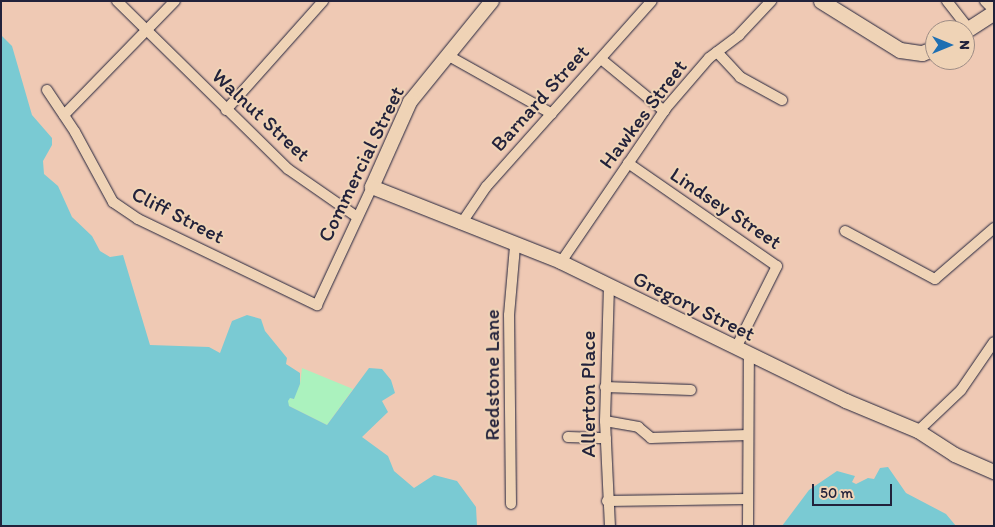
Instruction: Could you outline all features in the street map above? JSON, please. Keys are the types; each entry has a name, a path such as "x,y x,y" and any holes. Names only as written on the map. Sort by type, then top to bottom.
{"main road":[{"path":"821,1 900,50 925,52"},
{"path":"975,24 994,11"}],"street":[{"name":"Walnut Street","path":"118,1 147,33 288,169 357,217"},
{"path":"64,115 147,33 175,1"},
{"path":"226,110 323,1"},
{"name":"Commercial Street","path":"317,305 410,102 492,1"},
{"name":"Barnard Street","path":"461,224 486,187 652,1"},
{"name":"Hawkes Street","path":"561,262 664,111 717,52 739,35 771,1"},
{"path":"947,1 960,20"},
{"path":"986,1 994,11"},
{"path":"717,52 740,77 782,100"},
{"path":"447,55 552,114"},
{"path":"601,58 664,111"},
{"name":"Cliff Street","path":"47,90 64,115 113,202 138,220 317,305"},
{"name":"Lindsey Street","path":"628,164 777,266 742,351"},
{"name":"Gregory Street","path":"372,187 515,246 561,262 742,351 918,430 954,455 994,472"},
{"path":"844,231 935,279 994,228"},
{"name":"Redstone Lane","path":"510,504 510,315 515,246"},
{"name":"Allerton Place","path":"609,286 605,421 610,526"},
{"path":"918,430 961,390 994,342"},
{"path":"742,351 748,435 748,526"},
{"path":"605,387 691,390"},
{"path":"605,421 638,427 650,438 748,435"},
{"path":"568,437 606,438"},
{"path":"608,501 748,499"}],"green space":[{"path":"302,368 353,389 327,425 289,406 287,402 290,397 293,399 300,384"}],"water":[{"path":"1,35 12,46 32,115 52,138 52,145 43,161 44,174 58,186 72,217 92,236 100,251 110,257 123,255 150,345 209,347 220,353 232,321 247,315 261,319 265,331 287,358 286,364 300,373 300,384 294,399 290,398 288,401 289,406 327,425 369,368 382,369 391,380 395,393 382,401 388,412 362,437 388,456 394,471 414,488 434,475 457,481 476,507 477,526 1,526"},
{"path":"888,467 906,493 946,514 956,526 782,526 809,490 837,471 855,476 852,482 856,484 868,478 874,479 880,468"}]}
